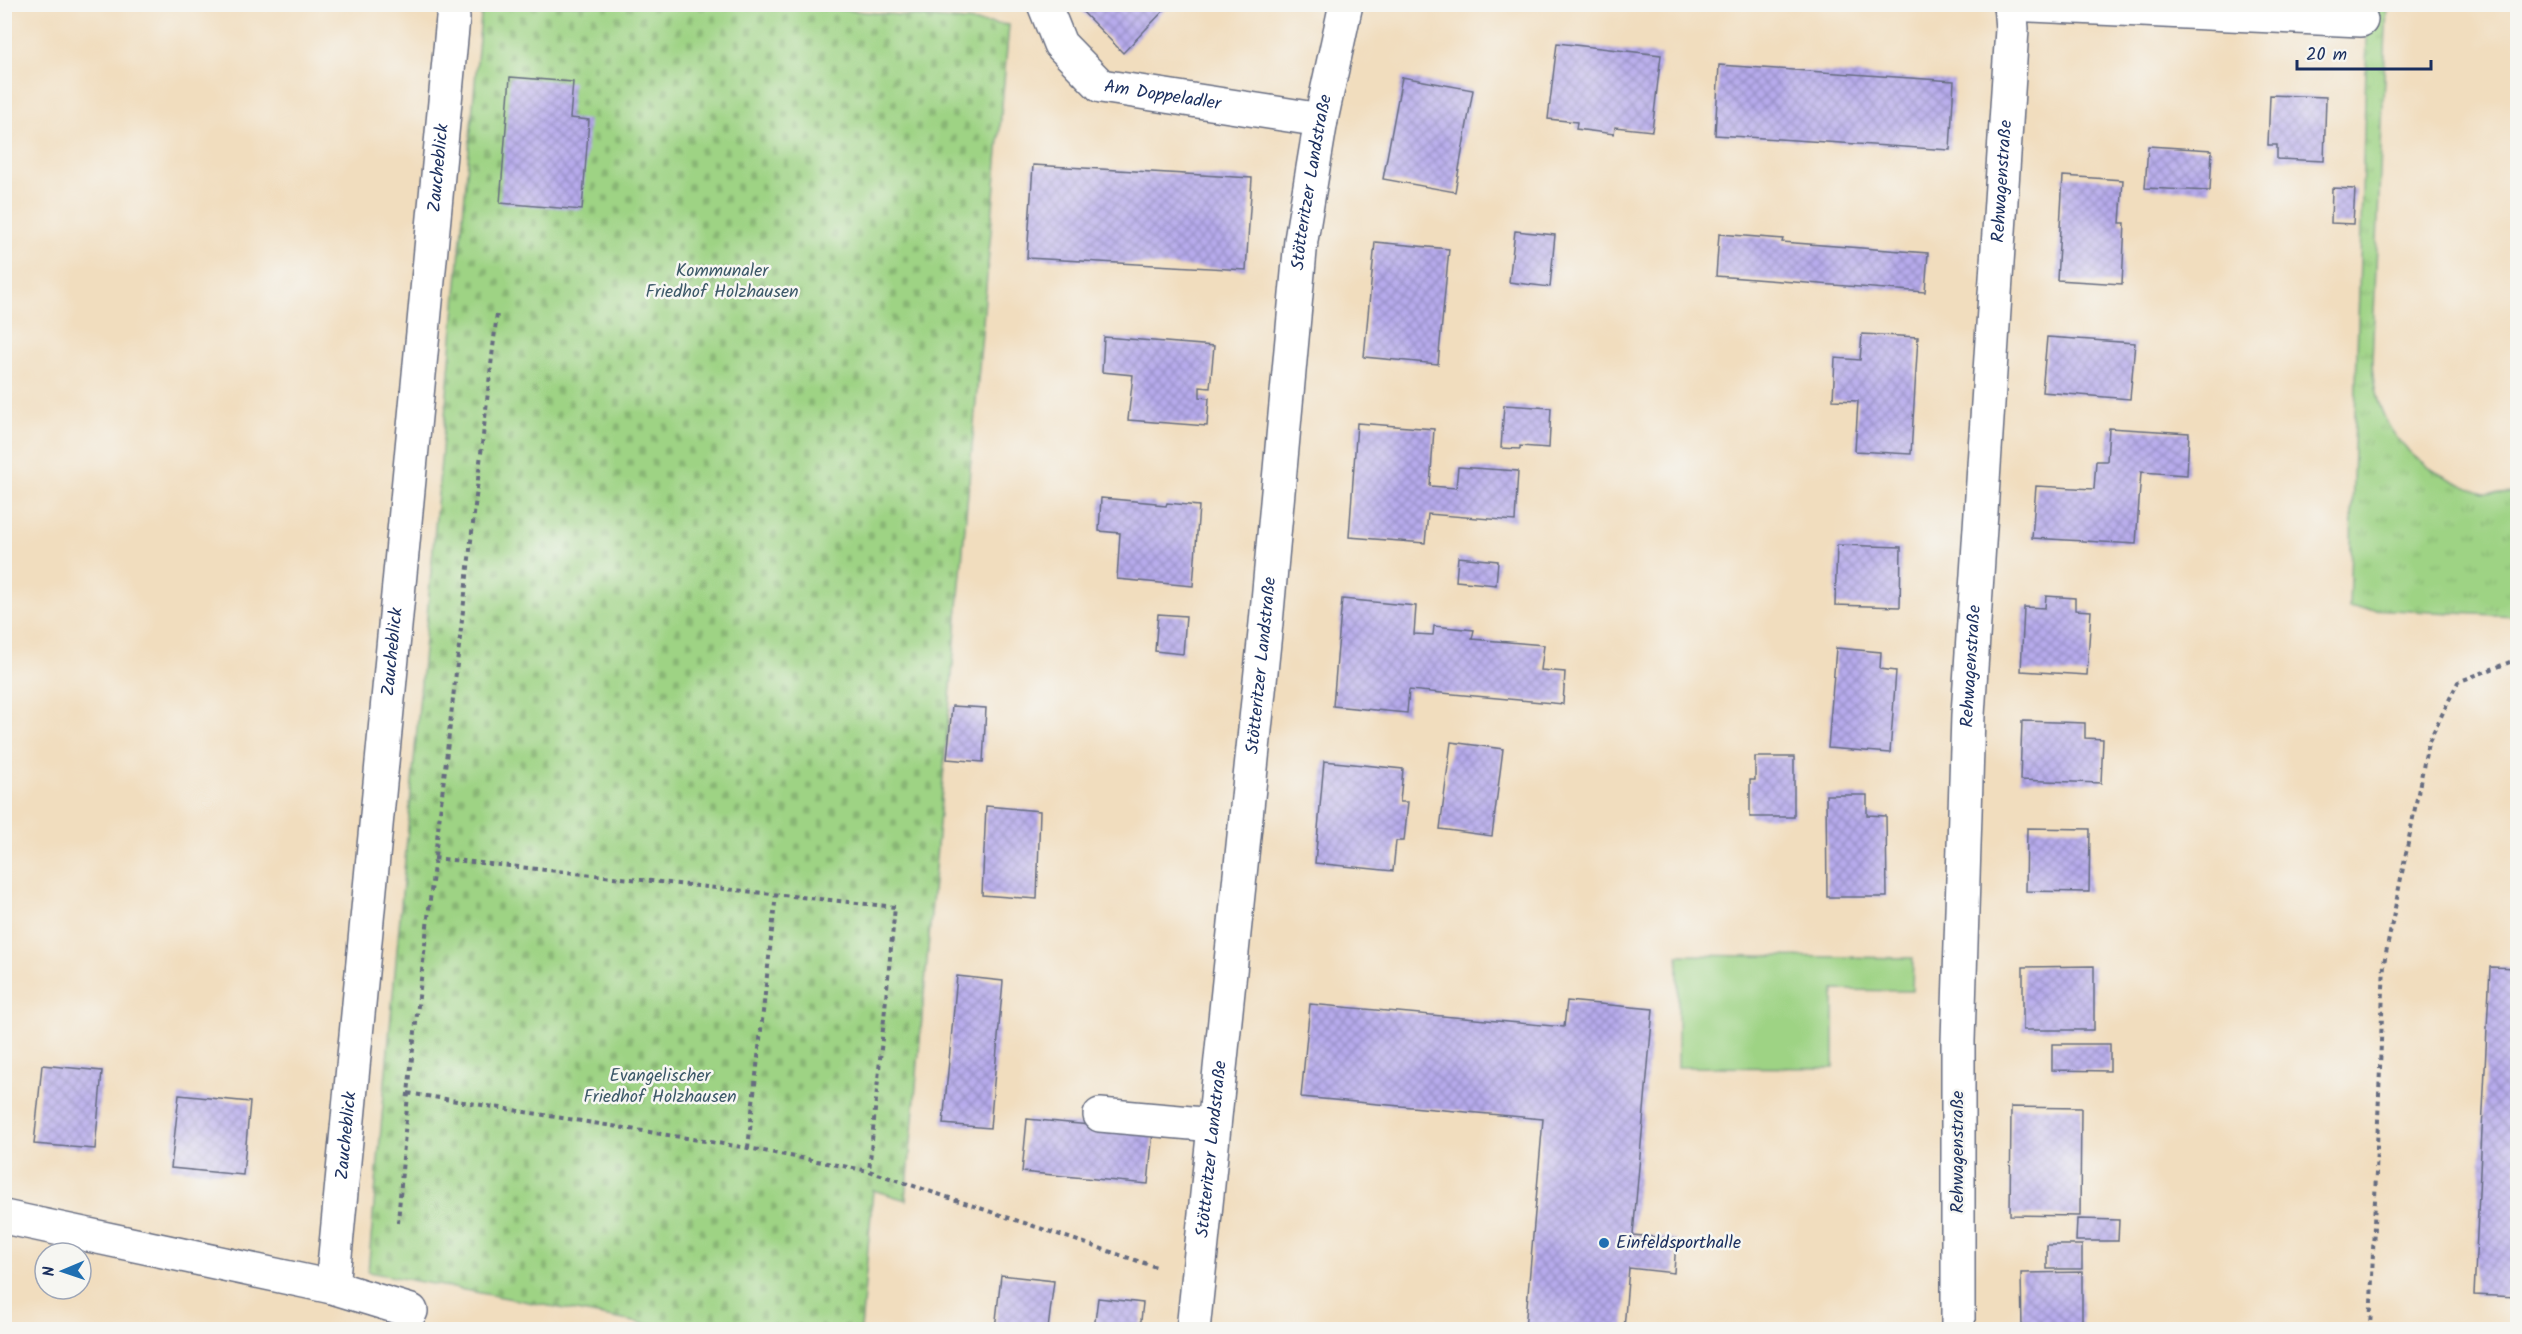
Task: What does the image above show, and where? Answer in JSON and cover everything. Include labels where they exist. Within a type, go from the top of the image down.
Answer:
[{"type":"street","name":"Am Doppeladler","points":[[1044,4],[1060,44],[1101,86],[1322,120]]},
{"type":"street","name":"Stötteritzer Landstraße","points":[[1193,1329],[1266,623],[1301,240],[1322,120],[1346,4]]},
{"type":"street","points":[[2010,5],[2361,20]]},
{"type":"street","name":"Rehwagenstraße","points":[[1958,1329],[1958,1041],[1968,715],[2012,29],[2010,5]]},
{"type":"street","name":"Zaucheblick","points":[[332,1287],[453,18]]},
{"type":"street","points":[[1100,1115],[1214,1125]]},
{"type":"street","points":[[4,1217],[332,1287],[411,1311]]},
{"type":"path","points":[[398,1223],[408,1093],[497,312]]},
{"type":"path","points":[[2370,1329],[2384,963],[2428,743],[2458,682],[2517,659]]},
{"type":"path","points":[[435,858],[895,907],[868,1171]]},
{"type":"path","points":[[748,1148],[776,894]]},
{"type":"path","points":[[408,1093],[748,1148],[868,1171],[1197,1281]]},
{"type":"green space","name":"Kommunaler Friedhof Holzhausen","points":[[779,4],[1009,25],[906,1200],[873,1190],[861,1329],[672,1329],[368,1272],[482,5]]},
{"type":"green space","points":[[2368,5],[2387,5],[2372,362],[2378,401],[2394,434],[2420,461],[2436,472],[2481,492],[2517,493],[2517,616],[2349,608]]},
{"type":"green space","points":[[1678,955],[1913,958],[1912,991],[1834,990],[1834,1068],[1678,1067]]},
{"type":"building","points":[[1075,4],[1170,4],[1123,53]]},
{"type":"building","points":[[1557,43],[1661,55],[1652,131],[1615,127],[1614,134],[1576,129],[1577,122],[1548,119]]},
{"type":"building","points":[[1719,65],[1954,81],[1950,150],[1715,135]]},
{"type":"building","points":[[510,77],[573,82],[570,118],[589,120],[582,210],[500,203]]},
{"type":"building","points":[[1402,77],[1473,90],[1455,192],[1383,179]]},
{"type":"building","points":[[2270,95],[2326,97],[2324,161],[2277,159],[2277,145],[2268,145]]},
{"type":"building","points":[[2148,146],[2212,150],[2210,191],[2145,188]]},
{"type":"building","points":[[1033,165],[1252,178],[1246,270],[1027,258]]},
{"type":"building","points":[[2063,176],[2123,180],[2120,223],[2125,223],[2122,284],[2057,280]]},
{"type":"building","points":[[2332,188],[2355,189],[2353,224],[2331,223]]},
{"type":"building","points":[[1515,231],[1555,235],[1550,287],[1509,282]]},
{"type":"building","points":[[1719,234],[1783,239],[1782,242],[1928,253],[1925,292],[1716,276]]},
{"type":"building","points":[[1375,242],[1449,249],[1438,364],[1364,357]]},
{"type":"building","points":[[1862,334],[1918,337],[1911,454],[1855,451],[1858,401],[1833,400],[1835,358],[1860,360]]},
{"type":"building","points":[[1104,337],[1214,346],[1210,388],[1200,387],[1200,397],[1209,398],[1207,426],[1128,420],[1133,375],[1102,372]]},
{"type":"building","points":[[2047,337],[2135,343],[2130,399],[2042,392]]},
{"type":"building","points":[[1504,405],[1551,408],[1549,448],[1520,446],[1520,449],[1501,448]]},
{"type":"building","points":[[1357,423],[1434,429],[1430,486],[1456,488],[1458,467],[1518,471],[1515,521],[1428,514],[1425,543],[1349,537]]},
{"type":"building","points":[[2109,428],[2189,433],[2187,475],[2141,472],[2136,544],[2032,538],[2036,486],[2094,489],[2096,461],[2107,461]]},
{"type":"building","points":[[1101,498],[1166,506],[1167,503],[1199,506],[1193,586],[1117,579],[1120,533],[1099,531]]},
{"type":"building","points":[[1837,545],[1901,547],[1900,607],[1835,605]]},
{"type":"building","points":[[1458,557],[1498,561],[1496,585],[1456,581]]},
{"type":"building","points":[[2046,596],[2075,598],[2075,610],[2091,611],[2087,675],[2021,671],[2024,607],[2045,608]]},
{"type":"building","points":[[1342,599],[1416,606],[1414,634],[1433,635],[1434,626],[1474,630],[1472,639],[1544,645],[1541,670],[1565,672],[1563,704],[1409,690],[1407,713],[1333,706]]},
{"type":"building","points":[[1158,614],[1186,616],[1183,654],[1155,651]]},
{"type":"building","points":[[1836,648],[1881,652],[1880,669],[1896,671],[1890,753],[1828,748]]},
{"type":"building","points":[[952,706],[986,708],[983,762],[947,759]]},
{"type":"building","points":[[2022,721],[2085,723],[2085,738],[2103,739],[2101,783],[2020,780]]},
{"type":"building","points":[[1451,742],[1503,749],[1492,836],[1440,829]]},
{"type":"building","points":[[1755,757],[1794,757],[1794,817],[1750,817],[1750,780],[1755,780]]},
{"type":"building","points":[[1324,761],[1403,769],[1400,802],[1408,802],[1404,841],[1396,841],[1393,871],[1315,863]]},
{"type":"building","points":[[1826,795],[1867,795],[1867,815],[1886,816],[1887,897],[1827,897]]},
{"type":"building","points":[[986,806],[1040,811],[1037,899],[982,895]]},
{"type":"building","points":[[2027,828],[2090,829],[2089,892],[2026,891]]},
{"type":"building","points":[[2094,966],[2094,1030],[2023,1030],[2023,967]]},
{"type":"building","points":[[2490,967],[2517,968],[2517,1297],[2474,1295]]},
{"type":"building","points":[[957,976],[1003,981],[990,1128],[943,1124]]},
{"type":"building","points":[[1567,1001],[1653,1009],[1633,1235],[1676,1239],[1674,1273],[1629,1268],[1624,1329],[1525,1329],[1543,1119],[1301,1097],[1310,1004],[1564,1027]]},
{"type":"building","points":[[2052,1044],[2110,1044],[2110,1071],[2052,1070]]},
{"type":"building","points":[[42,1065],[102,1071],[95,1149],[34,1144]]},
{"type":"building","points":[[179,1095],[250,1102],[243,1175],[171,1168]]},
{"type":"building","points":[[2011,1107],[2081,1108],[2080,1216],[2010,1215]]},
{"type":"building","points":[[1027,1119],[1153,1131],[1148,1184],[1022,1172]]},
{"type":"building","points":[[2077,1219],[2119,1220],[2118,1241],[2076,1241]]},
{"type":"building","points":[[2047,1245],[2082,1245],[2082,1269],[2047,1269]]},
{"type":"building","points":[[2082,1272],[2082,1329],[2022,1329],[2021,1273]]},
{"type":"building","points":[[1001,1275],[1054,1281],[1048,1329],[995,1329]]},
{"type":"building","points":[[1098,1298],[1143,1303],[1140,1329],[1094,1329]]},
{"type":"place","name":"Einfeldsporthalle","points":[[1604,1243]]},
{"type":"park label","name":"Evangelischer Friedhof Holzhausen","points":[[660,1086]]}]
